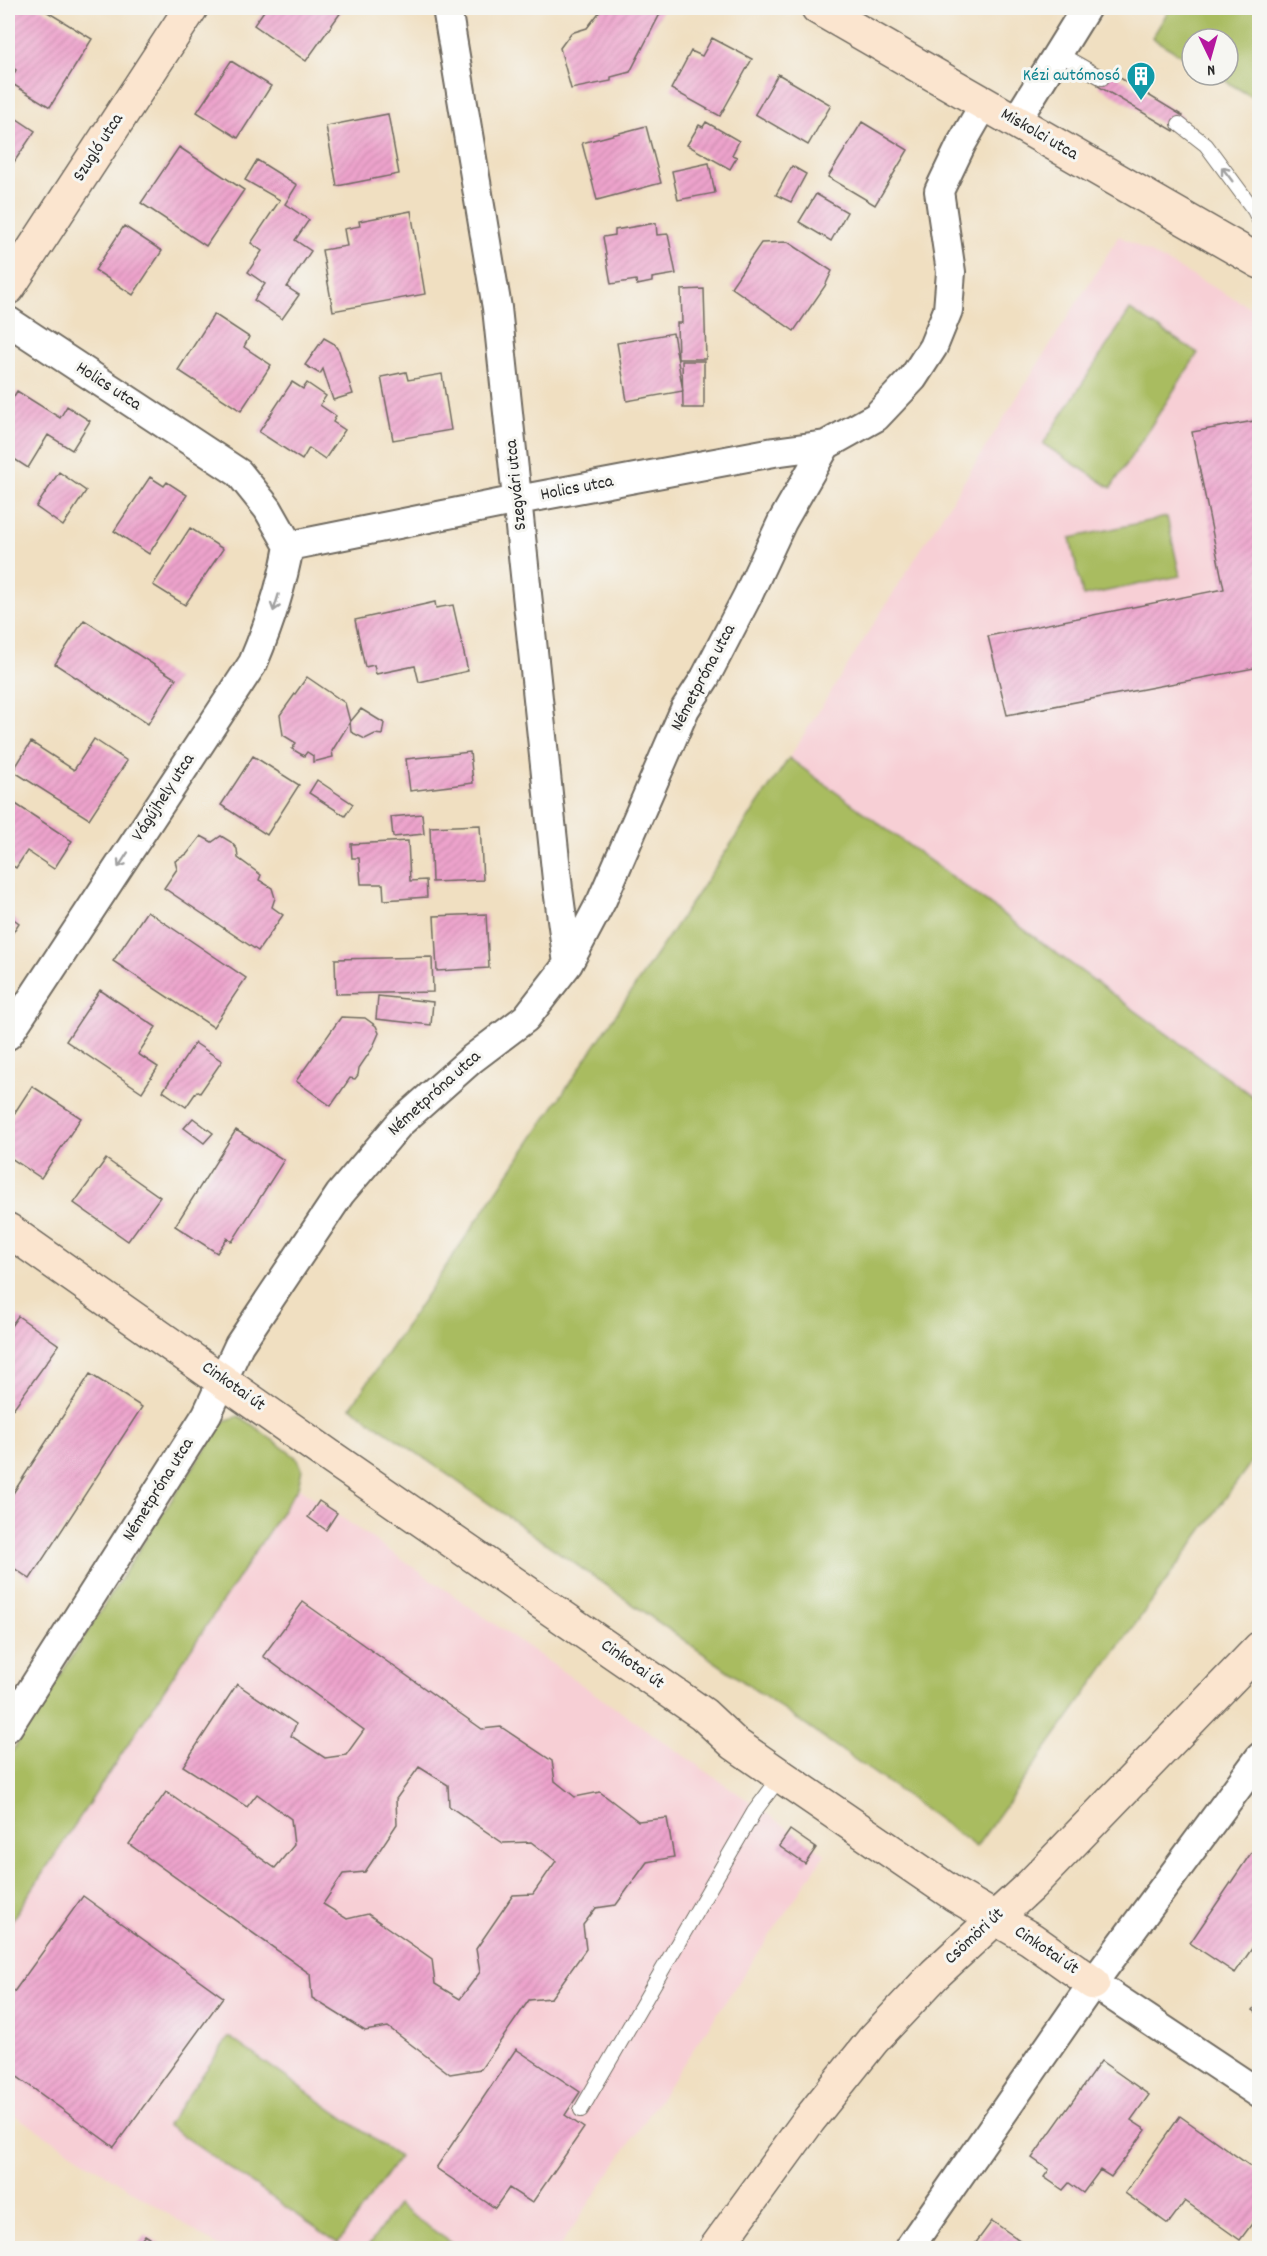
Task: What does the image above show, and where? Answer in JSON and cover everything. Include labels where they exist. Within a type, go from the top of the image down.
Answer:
[{"type":"street","name":"Szugló utca","points":[[8,288],[191,8]]},
{"type":"street","name":"Szegvári utca","points":[[447,8],[497,308],[558,889],[568,964]]},
{"type":"street","name":"Miskolci utca","points":[[818,8],[1260,262]]},
{"type":"street","points":[[1016,121],[1086,8]]},
{"type":"street","name":"Holics utca","points":[[8,321],[239,473],[268,509],[289,546],[518,500],[774,452],[826,445],[876,417],[913,378],[933,347],[948,310],[951,272],[939,191],[962,142],[985,104]]},
{"type":"street","name":"Németpróna utca","points":[[8,1727],[207,1414],[239,1345],[340,1194],[400,1123],[472,1059],[526,1018],[568,964],[602,900],[685,709],[705,678],[748,595],[782,522],[826,445]]},
{"type":"street","name":"Vágújhely utca","points":[[8,1035],[253,663],[269,624],[283,579],[289,546]]},
{"type":"street","name":"Cinkotai út","points":[[8,1230],[332,1458],[703,1714],[735,1744],[781,1776],[955,1895],[1031,1939],[1260,2094]]},
{"type":"street","name":"Csömöri út","points":[[716,2248],[809,2120],[873,2040],[935,1974],[1031,1885],[1260,1648]]},
{"type":"street","points":[[909,2248],[1093,1983],[1260,1757]]},
{"type":"lane","points":[[1058,53],[1102,78]]},
{"type":"lane","points":[[1179,124],[1206,146],[1254,210],[1260,222]]},
{"type":"lane","points":[[581,2110],[754,1812],[781,1776]]},
{"type":"shaded area","points":[[1119,236],[1259,312],[1259,1103],[789,758]]},
{"type":"shaded area","points":[[298,1487],[825,1854],[559,2248],[221,2248],[8,2111],[8,1926]]},
{"type":"green space","points":[[1170,8],[1259,8],[1259,101],[1235,87],[1240,87],[1240,27],[1180,27],[1180,55],[1152,38]]},
{"type":"green space","points":[[1130,310],[1198,353],[1111,488],[1043,444]]},
{"type":"green space","points":[[1167,517],[1180,576],[1083,596],[1070,538]]},
{"type":"green space","points":[[789,758],[1259,1101],[1259,1451],[976,1847],[351,1407]]},
{"type":"green space","points":[[238,1416],[298,1459],[302,1469],[298,1487],[8,1926],[8,1758],[147,1537],[224,1421]]},
{"type":"green space","points":[[229,2037],[399,2157],[338,2243],[167,2125]]},
{"type":"green space","points":[[397,2205],[459,2248],[367,2248]]},
{"type":"building","points":[[8,8],[41,8],[92,39],[50,107],[9,82],[16,70],[8,64]]},
{"type":"building","points":[[266,8],[344,8],[306,61],[254,25]]},
{"type":"building","points":[[597,8],[658,8],[662,10],[630,72],[611,77],[611,81],[571,89],[560,48],[571,33],[587,28],[601,10]]},
{"type":"building","points":[[712,38],[752,59],[720,116],[671,89],[691,51],[702,56]]},
{"type":"building","points":[[231,61],[271,86],[238,138],[197,112]]},
{"type":"building","name":"Kézi autómosó","points":[[1107,70],[1183,116],[1174,131],[1098,86]]},
{"type":"building","points":[[778,74],[831,105],[808,145],[755,114]]},
{"type":"building","points":[[8,113],[35,131],[8,171]]},
{"type":"building","points":[[388,114],[399,174],[337,186],[326,126]]},
{"type":"building","points":[[706,122],[739,141],[732,155],[737,157],[730,169],[687,145],[699,125],[703,127]]},
{"type":"building","points":[[862,122],[908,150],[875,205],[828,177]]},
{"type":"building","points":[[646,126],[661,183],[597,200],[582,143]]},
{"type":"building","points":[[179,147],[244,190],[206,246],[141,203]]},
{"type":"building","points":[[257,160],[297,185],[285,204],[309,220],[295,240],[311,251],[287,287],[299,295],[282,319],[254,300],[265,284],[248,272],[262,251],[251,243],[280,200],[245,180]]},
{"type":"building","points":[[709,163],[715,193],[678,200],[672,171]]},
{"type":"building","points":[[792,166],[806,174],[791,202],[776,195]]},
{"type":"building","points":[[816,194],[847,212],[831,241],[799,222]]},
{"type":"building","points":[[411,211],[425,294],[333,311],[322,250],[347,246],[344,229],[360,226],[359,221]]},
{"type":"building","points":[[656,223],[657,235],[668,234],[676,274],[652,278],[652,282],[637,285],[636,280],[611,284],[603,237],[615,235],[615,230]]},
{"type":"building","points":[[124,226],[162,251],[133,295],[95,270]]},
{"type":"building","points":[[788,242],[832,271],[825,286],[794,331],[731,287],[761,243]]},
{"type":"building","points":[[704,289],[706,359],[678,359],[677,323],[682,323],[681,290]]},
{"type":"building","points":[[214,314],[249,337],[244,347],[271,365],[241,411],[178,370]]},
{"type":"building","points":[[673,333],[683,391],[627,401],[617,343]]},
{"type":"building","points":[[324,338],[333,343],[339,351],[353,394],[333,400],[323,369],[320,374],[305,365]]},
{"type":"building","points":[[682,361],[704,361],[704,408],[683,408]]},
{"type":"building","points":[[406,372],[408,380],[442,374],[451,430],[393,440],[381,377]]},
{"type":"building","points":[[292,382],[303,389],[307,383],[326,396],[320,405],[336,416],[333,422],[345,430],[325,459],[309,448],[302,460],[259,432]]},
{"type":"building","points":[[17,391],[60,418],[67,406],[90,421],[72,450],[48,435],[28,468],[8,455],[8,406]]},
{"type":"building","points":[[1260,420],[1260,667],[1007,715],[988,636],[1224,589],[1192,432]]},
{"type":"building","points":[[59,472],[86,491],[63,526],[36,507]]},
{"type":"building","points":[[150,477],[164,486],[167,482],[187,495],[149,554],[114,531]]},
{"type":"building","points":[[190,528],[223,549],[185,605],[153,585]]},
{"type":"building","points":[[435,602],[436,608],[453,605],[468,671],[419,682],[415,666],[376,674],[374,665],[365,667],[355,620]]},
{"type":"building","points":[[84,620],[176,679],[148,724],[55,664]]},
{"type":"building","points":[[307,677],[345,703],[350,722],[332,751],[333,757],[313,762],[313,756],[307,752],[304,756],[292,749],[296,743],[283,735],[280,715]]},
{"type":"building","points":[[361,709],[384,723],[382,735],[375,734],[365,739],[351,732],[350,722]]},
{"type":"building","points":[[94,739],[127,761],[89,819],[13,771],[31,742],[74,770]]},
{"type":"building","points":[[470,752],[473,783],[410,791],[406,759]]},
{"type":"building","points":[[253,756],[299,785],[267,835],[221,805]]},
{"type":"building","points":[[317,780],[353,804],[345,816],[309,793]]},
{"type":"building","points":[[8,799],[72,841],[54,869],[27,851],[16,868],[8,863]]},
{"type":"building","points":[[422,814],[424,834],[393,837],[391,817]]},
{"type":"building","points":[[480,825],[483,880],[432,882],[430,827]]},
{"type":"building","points":[[201,836],[212,842],[221,836],[231,842],[237,849],[238,858],[261,875],[259,880],[272,888],[275,898],[272,907],[283,915],[258,951],[164,888],[177,869],[175,861],[187,854]]},
{"type":"building","points":[[408,841],[410,881],[426,880],[427,897],[384,900],[383,884],[361,884],[359,858],[352,858],[351,844]]},
{"type":"building","points":[[147,911],[246,978],[213,1027],[113,961]]},
{"type":"building","points":[[486,914],[489,968],[437,971],[434,916]]},
{"type":"building","points":[[8,915],[19,923],[8,940]]},
{"type":"building","points":[[432,957],[433,992],[336,994],[335,959]]},
{"type":"building","points":[[100,990],[156,1027],[138,1054],[158,1067],[142,1092],[66,1041]]},
{"type":"building","points":[[378,996],[433,1002],[431,1025],[376,1019]]},
{"type":"building","points":[[341,1017],[365,1018],[376,1026],[379,1033],[372,1049],[359,1068],[358,1075],[355,1079],[350,1078],[331,1106],[296,1081]]},
{"type":"building","points":[[195,1043],[222,1061],[200,1093],[197,1091],[186,1107],[163,1091]]},
{"type":"building","points":[[32,1086],[81,1118],[41,1178],[8,1156],[8,1123]]},
{"type":"building","points":[[193,1118],[213,1133],[204,1143],[184,1128]]},
{"type":"building","points":[[236,1130],[284,1160],[232,1242],[227,1238],[217,1253],[175,1226]]},
{"type":"building","points":[[106,1159],[160,1197],[128,1241],[74,1203]]},
{"type":"building","points":[[18,1316],[59,1345],[13,1409],[8,1405],[8,1330]]},
{"type":"building","points":[[90,1374],[142,1407],[30,1579],[8,1564],[8,1501]]},
{"type":"building","points":[[319,1501],[337,1513],[326,1530],[308,1517]]},
{"type":"building","points":[[303,1602],[482,1729],[501,1727],[552,1761],[555,1781],[575,1797],[600,1792],[638,1821],[667,1818],[674,1857],[647,1862],[616,1905],[596,1908],[583,1925],[586,1949],[551,1998],[529,2000],[481,2069],[450,2074],[388,2027],[365,2031],[312,1998],[310,1974],[129,1844],[166,1792],[275,1868],[294,1845],[291,1819],[257,1794],[247,1807],[183,1766],[237,1684],[296,1724],[291,1736],[325,1758],[346,1755],[364,1730],[263,1656]],"holes":[[[419,1767],[448,1785],[449,1806],[503,1843],[531,1842],[556,1861],[533,1894],[513,1895],[476,1949],[480,1972],[460,1999],[435,1984],[432,1959],[368,1914],[347,1919],[323,1904],[343,1874],[365,1872],[397,1824],[396,1799]]]},
{"type":"building","points":[[790,1830],[816,1848],[805,1864],[779,1846]]},
{"type":"building","points":[[1253,1850],[1260,1854],[1260,1937],[1235,1973],[1190,1943]]},
{"type":"building","points":[[83,1896],[223,1997],[114,2147],[8,2070],[8,2000]]},
{"type":"building","points":[[1260,2001],[1260,2015],[1253,2010]]},
{"type":"building","points":[[516,2049],[580,2092],[565,2115],[584,2128],[532,2203],[509,2188],[495,2208],[436,2168]]},
{"type":"building","points":[[1101,2061],[1149,2095],[1131,2120],[1146,2130],[1111,2177],[1100,2170],[1083,2193],[1069,2183],[1063,2190],[1044,2177],[1049,2170],[1032,2158]]},
{"type":"building","points":[[1180,2116],[1260,2173],[1260,2213],[1240,2240],[1185,2201],[1168,2224],[1125,2193]]},
{"type":"building","points":[[992,2221],[1031,2248],[972,2248]]},
{"type":"building","points":[[145,2235],[165,2248],[135,2248]]},
{"type":"place","name":"Kézi autómosó","points":[[1141,102]]}]
